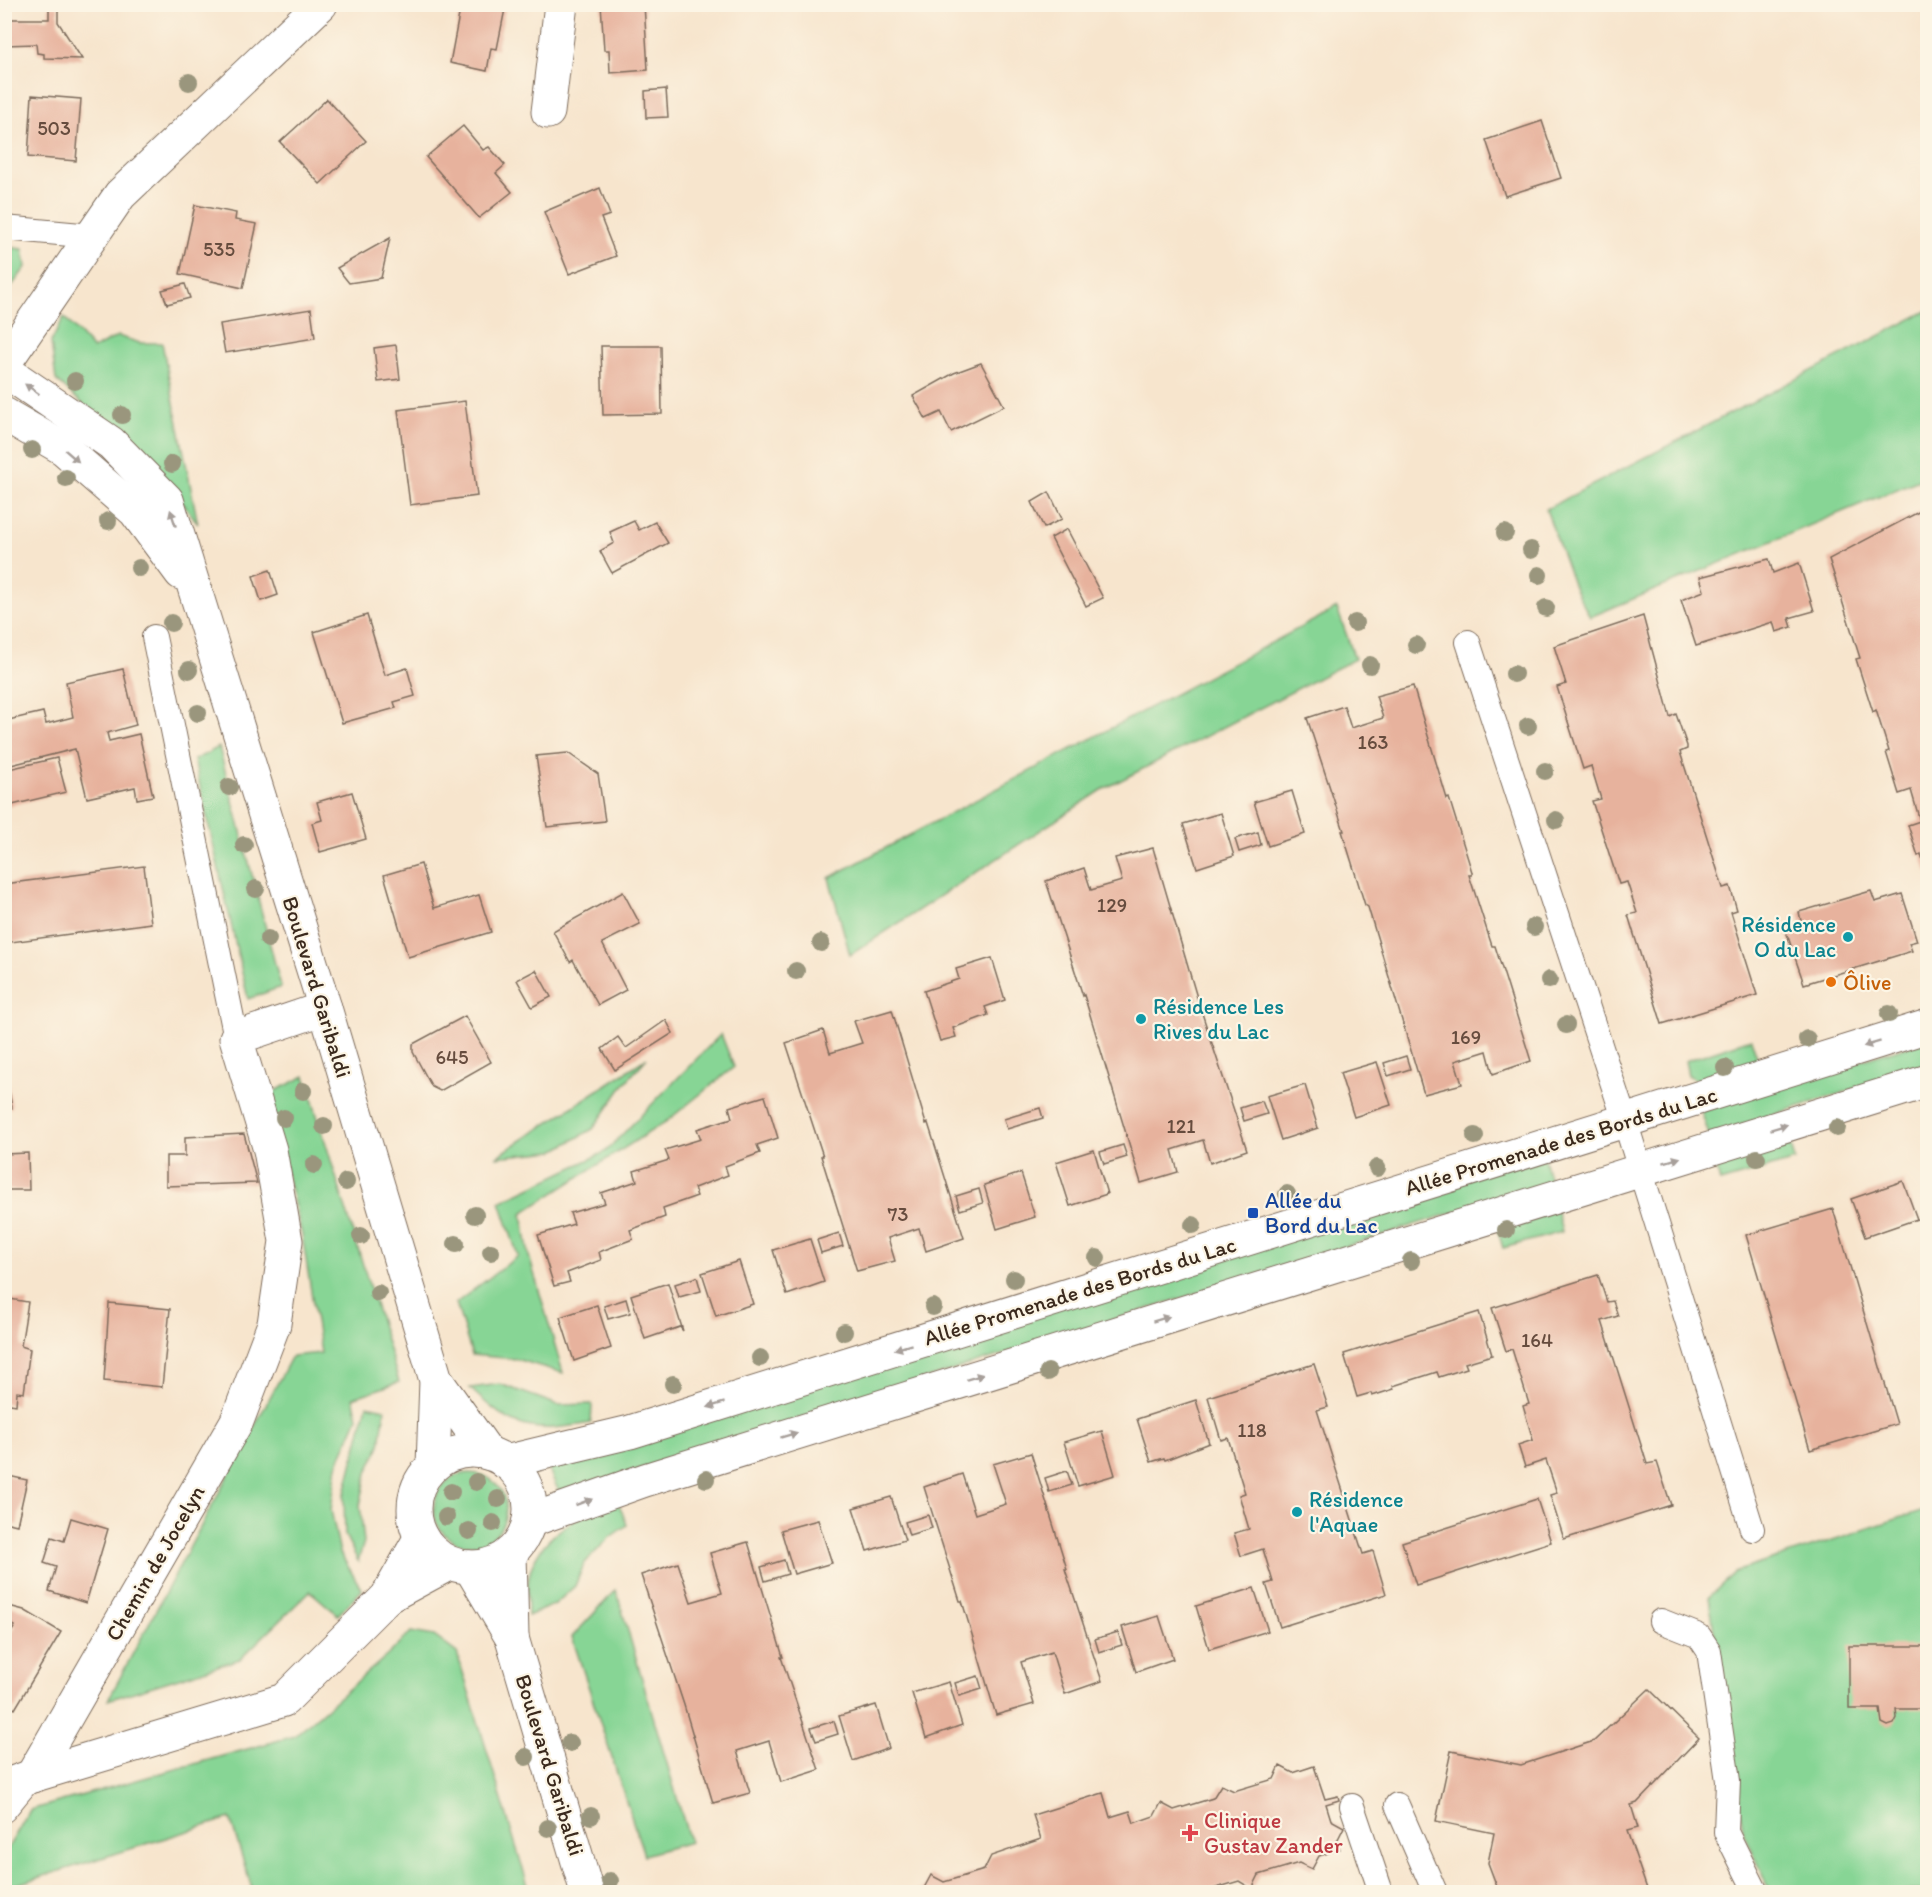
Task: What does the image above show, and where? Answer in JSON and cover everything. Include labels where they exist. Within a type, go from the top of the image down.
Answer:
[{"type":"street","points":[[4,364],[120,195],[321,4]]},
{"type":"street","points":[[548,112],[561,4]]},
{"type":"street","name":"Boulevard Garibaldi","points":[[4,370],[111,443],[167,500],[325,1008],[436,1380],[433,1466]]},
{"type":"street","name":"Boulevard Garibaldi","points":[[4,414],[64,449],[135,511],[197,594]]},
{"type":"street","points":[[236,1038],[325,1008]]},
{"type":"street","name":"Allée Promenade des Bords du Lac","points":[[496,1457],[630,1432],[1928,1026]]},
{"type":"street","name":"Chemin de Jocelyn","points":[[18,1781],[237,1421],[274,1324],[286,1241],[270,1150],[236,1038]]},
{"type":"street","points":[[529,1521],[656,1476],[1928,1081]]},
{"type":"street","name":"Boulevard Garibaldi","points":[[436,1380],[496,1457]]},
{"type":"street","points":[[468,1451],[496,1457],[518,1473],[526,1488],[530,1504],[529,1521],[521,1539],[510,1553],[484,1566],[460,1565],[433,1553],[421,1537],[414,1519],[414,1500],[421,1481],[433,1466],[449,1456],[468,1451]]},
{"type":"street","points":[[18,1781],[284,1700],[387,1597],[421,1537]]},
{"type":"street","name":"Boulevard Garibaldi","points":[[510,1553],[512,1638],[587,1893]]},
{"type":"street","points":[[387,1597],[460,1565]]},
{"type":"street","name":"Boulevard Garibaldi","points":[[460,1565],[512,1638]]},
{"type":"lane","points":[[4,228],[92,236]]},
{"type":"lane","points":[[154,637],[236,1038]]},
{"type":"lane","points":[[1468,642],[1625,1121],[1752,1529]]},
{"type":"lane","points":[[1661,1622],[1699,1636],[1709,1651],[1728,1781],[1726,1832],[1756,1893]]},
{"type":"lane","points":[[4,1810],[18,1781]]},
{"type":"lane","points":[[1397,1805],[1435,1893]]},
{"type":"lane","points":[[1352,1806],[1381,1893]]},
{"type":"green space","points":[[5,247],[23,249],[26,267],[5,295]]},
{"type":"green space","points":[[1927,311],[1927,479],[1926,477],[1590,617],[1574,587],[1546,509]]},
{"type":"green space","points":[[64,317],[93,349],[118,336],[140,343],[162,343],[198,524],[163,475],[56,380],[51,342]]},
{"type":"green space","points":[[1337,608],[1355,659],[1102,790],[850,955],[829,878]]},
{"type":"green space","points":[[219,747],[281,987],[248,999],[194,760]]},
{"type":"green space","points":[[721,1034],[734,1067],[667,1121],[522,1213],[529,1256],[563,1373],[516,1359],[472,1355],[456,1303],[518,1256],[500,1202],[605,1152]]},
{"type":"green space","points":[[1751,1039],[1759,1063],[1699,1081],[1688,1075],[1685,1061]]},
{"type":"green space","points":[[1927,1040],[1927,1066],[1709,1135],[1701,1111]]},
{"type":"green space","points":[[647,1058],[625,1083],[593,1129],[554,1151],[496,1157]]},
{"type":"green space","points":[[305,1076],[399,1382],[353,1398],[358,1417],[337,1466],[331,1510],[340,1553],[362,1590],[338,1615],[310,1591],[240,1659],[108,1700],[292,1356],[321,1353],[302,1235],[267,1095]]},
{"type":"green space","points":[[1788,1134],[1795,1160],[1720,1182],[1716,1166],[1724,1155]]},
{"type":"green space","points":[[1543,1154],[1550,1182],[560,1494],[547,1466]]},
{"type":"green space","points":[[1556,1208],[1562,1232],[1503,1248],[1496,1225]]},
{"type":"green space","points":[[500,1384],[558,1405],[592,1404],[591,1423],[553,1428],[525,1426],[499,1413],[470,1388]]},
{"type":"green space","points":[[367,1405],[385,1409],[380,1445],[367,1473],[360,1505],[364,1542],[358,1561],[345,1535],[344,1497]]},
{"type":"green space","points":[[470,1473],[490,1479],[500,1489],[506,1509],[500,1529],[490,1539],[470,1545],[450,1539],[440,1529],[434,1509],[440,1489],[450,1479]]},
{"type":"green space","points":[[617,1499],[627,1525],[610,1537],[584,1564],[575,1586],[555,1604],[528,1616],[528,1583],[532,1566],[539,1552],[560,1530]]},
{"type":"green space","points":[[1927,1509],[1927,1892],[1771,1892],[1743,1830],[1709,1597],[1735,1572]]},
{"type":"green space","points":[[616,1590],[690,1842],[644,1855],[572,1637]]},
{"type":"green space","points":[[411,1632],[434,1636],[457,1653],[530,1892],[253,1892],[230,1818],[5,1888],[5,1853],[30,1810],[294,1736]]},
{"type":"building","points":[[461,4],[506,4],[497,49],[491,48],[487,71],[450,63]]},
{"type":"building","points":[[601,4],[644,4],[648,70],[610,73],[609,50],[604,50]]},
{"type":"building","points":[[49,6],[58,6],[58,22],[82,59],[44,58],[44,54],[37,53],[36,44],[4,45],[4,19],[49,19]]},
{"type":"building","points":[[666,89],[668,117],[646,118],[645,91]]},
{"type":"building","points":[[32,95],[81,99],[76,161],[28,157]]},
{"type":"building","points":[[327,99],[366,141],[320,184],[280,142]]},
{"type":"building","points":[[1542,121],[1561,178],[1505,196],[1486,140]]},
{"type":"building","points":[[463,126],[483,150],[489,147],[505,165],[496,173],[512,192],[479,218],[426,157]]},
{"type":"building","points":[[600,188],[610,215],[601,218],[616,256],[569,274],[544,212]]},
{"type":"building","points":[[195,205],[236,213],[235,220],[257,224],[243,288],[180,274]]},
{"type":"building","points":[[390,238],[381,278],[349,283],[337,268]]},
{"type":"building","points":[[185,284],[190,298],[167,304],[162,290]]},
{"type":"building","points":[[311,309],[315,338],[225,353],[220,324]]},
{"type":"building","points":[[396,345],[400,379],[378,382],[374,348]]},
{"type":"building","points":[[601,346],[661,346],[662,414],[603,415]]},
{"type":"building","points":[[981,363],[1004,406],[951,432],[941,412],[926,419],[913,396],[954,373]]},
{"type":"building","points":[[465,401],[477,496],[410,505],[398,410]]},
{"type":"building","points":[[1049,492],[1062,519],[1044,528],[1032,502]]},
{"type":"building","points":[[1928,507],[1927,872],[1921,854],[1918,856],[1908,825],[1920,821],[1911,790],[1899,794],[1886,752],[1889,751],[1876,710],[1873,712],[1856,659],[1860,658],[1829,559]]},
{"type":"building","points":[[634,521],[639,530],[655,522],[668,543],[612,573],[600,551],[614,543],[610,532]]},
{"type":"building","points":[[1067,529],[1103,598],[1086,606],[1051,538]]},
{"type":"building","points":[[1769,559],[1773,573],[1799,563],[1814,611],[1789,618],[1792,627],[1776,632],[1773,622],[1696,646],[1681,600],[1704,591],[1700,577]]},
{"type":"building","points":[[270,570],[278,595],[261,601],[253,576]]},
{"type":"building","points":[[367,615],[385,675],[407,668],[415,696],[394,702],[396,708],[342,723],[314,632]]},
{"type":"building","points":[[1643,616],[1670,717],[1676,714],[1687,746],[1687,749],[1680,752],[1723,888],[1730,886],[1737,910],[1731,912],[1757,995],[1662,1024],[1628,915],[1637,913],[1627,882],[1619,884],[1592,801],[1601,799],[1591,766],[1583,769],[1557,687],[1566,684],[1554,646]]},
{"type":"building","points":[[123,669],[136,725],[107,733],[109,741],[139,734],[153,796],[137,799],[135,787],[87,798],[75,749],[7,766],[4,756],[4,721],[43,712],[46,724],[73,717],[66,682]]},
{"type":"building","points":[[1413,686],[1472,872],[1472,875],[1469,875],[1492,946],[1495,946],[1531,1061],[1493,1074],[1487,1051],[1455,1061],[1462,1084],[1424,1094],[1368,907],[1365,905],[1342,831],[1344,831],[1307,718],[1344,706],[1351,728],[1383,718],[1376,696]]},
{"type":"building","points":[[568,753],[598,774],[605,821],[547,827],[536,756]]},
{"type":"building","points":[[57,758],[66,792],[4,807],[4,770]]},
{"type":"building","points":[[1292,791],[1305,834],[1268,846],[1254,802]]},
{"type":"building","points":[[352,792],[366,839],[320,852],[312,823],[322,820],[317,802]]},
{"type":"building","points":[[1221,813],[1234,856],[1197,868],[1183,824]]},
{"type":"building","points":[[1258,832],[1261,845],[1239,852],[1235,839]]},
{"type":"building","name":"Résidence Les Rives du Lac","points":[[1153,848],[1198,1001],[1247,1150],[1210,1163],[1203,1140],[1172,1150],[1178,1172],[1141,1183],[1084,995],[1046,881],[1084,868],[1091,890],[1122,881],[1115,858]]},
{"type":"building","points":[[421,864],[434,908],[479,895],[491,932],[408,957],[384,875]]},
{"type":"building","points":[[144,866],[151,923],[4,943],[4,884]]},
{"type":"building","name":"Résidence O du Lac","points":[[1871,891],[1875,902],[1902,894],[1917,941],[1909,943],[1912,951],[1804,984],[1786,931],[1802,925],[1799,912]]},
{"type":"building","points":[[623,892],[640,924],[602,943],[626,990],[598,1005],[573,960],[570,962],[553,931]]},
{"type":"building","points":[[992,958],[1005,1000],[985,1007],[988,1015],[953,1028],[956,1037],[940,1041],[924,991],[959,979],[956,969]]},
{"type":"building","points":[[536,970],[551,997],[532,1007],[517,980]]},
{"type":"building","points":[[892,1010],[926,1124],[928,1123],[964,1238],[926,1251],[919,1228],[888,1238],[895,1261],[857,1271],[786,1043],[823,1030],[830,1053],[862,1043],[854,1021]]},
{"type":"building","points":[[465,1016],[491,1062],[440,1091],[432,1087],[413,1052],[413,1044]]},
{"type":"building","points":[[666,1020],[673,1033],[615,1070],[602,1049],[618,1037],[626,1048]]},
{"type":"building","points":[[1406,1056],[1410,1069],[1388,1076],[1384,1063]]},
{"type":"building","points":[[4,1061],[12,1108],[4,1109]]},
{"type":"building","points":[[1377,1062],[1391,1105],[1354,1117],[1340,1073]]},
{"type":"building","points":[[1305,1085],[1318,1128],[1281,1140],[1267,1096]]},
{"type":"building","points":[[765,1096],[778,1138],[757,1145],[760,1153],[725,1166],[728,1175],[694,1188],[697,1196],[663,1208],[665,1217],[630,1230],[633,1239],[599,1252],[601,1260],[567,1273],[570,1282],[554,1286],[538,1235],[574,1224],[570,1213],[605,1203],[601,1193],[637,1181],[634,1171],[669,1160],[665,1150],[701,1139],[697,1129],[732,1118],[729,1107]]},
{"type":"building","points":[[1262,1101],[1267,1114],[1244,1121],[1240,1108]]},
{"type":"building","points":[[1040,1108],[1043,1118],[1007,1129],[1004,1119]]},
{"type":"building","points":[[244,1134],[257,1183],[166,1186],[166,1156],[185,1156],[185,1137]]},
{"type":"building","points":[[1123,1145],[1127,1157],[1104,1164],[1100,1152]]},
{"type":"building","points":[[1094,1150],[1107,1194],[1070,1206],[1056,1162]]},
{"type":"building","points":[[28,1153],[29,1190],[4,1190],[4,1154]]},
{"type":"building","points":[[1021,1173],[1035,1217],[997,1229],[984,1185]]},
{"type":"building","points":[[1903,1181],[1917,1219],[1865,1237],[1851,1199]]},
{"type":"building","points":[[979,1189],[983,1203],[960,1210],[956,1196]]},
{"type":"building","points":[[1833,1209],[1897,1424],[1810,1450],[1746,1235]]},
{"type":"building","points":[[839,1233],[843,1246],[821,1253],[817,1240]]},
{"type":"building","points":[[810,1239],[824,1282],[787,1295],[773,1250]]},
{"type":"building","points":[[739,1261],[753,1304],[716,1316],[702,1273]]},
{"type":"building","points":[[1598,1275],[1607,1302],[1613,1301],[1618,1316],[1602,1321],[1647,1464],[1657,1462],[1671,1505],[1564,1539],[1550,1495],[1557,1493],[1546,1460],[1525,1467],[1518,1445],[1533,1440],[1523,1406],[1529,1404],[1512,1349],[1506,1351],[1492,1308]]},
{"type":"building","points":[[697,1277],[701,1291],[679,1297],[675,1284]]},
{"type":"building","points":[[668,1283],[683,1331],[680,1327],[645,1339],[631,1295]]},
{"type":"building","points":[[4,1298],[28,1302],[21,1346],[30,1349],[24,1393],[17,1392],[16,1405],[4,1403]]},
{"type":"building","points":[[626,1299],[630,1313],[608,1319],[604,1306]]},
{"type":"building","points":[[109,1303],[170,1309],[162,1387],[104,1381]]},
{"type":"building","points":[[597,1305],[611,1348],[574,1361],[560,1317]]},
{"type":"building","points":[[1479,1312],[1492,1355],[1465,1363],[1467,1368],[1439,1377],[1437,1372],[1393,1386],[1394,1389],[1372,1396],[1371,1393],[1357,1397],[1344,1354]]},
{"type":"building","name":"Résidence l'Aquae","points":[[1314,1364],[1328,1407],[1317,1410],[1363,1554],[1373,1551],[1386,1594],[1280,1627],[1266,1584],[1273,1582],[1263,1549],[1241,1556],[1234,1533],[1249,1529],[1239,1495],[1245,1493],[1228,1438],[1221,1440],[1208,1397]]},
{"type":"building","points":[[1196,1400],[1209,1443],[1165,1460],[1164,1458],[1151,1462],[1137,1419]]},
{"type":"building","points":[[1102,1431],[1115,1475],[1078,1486],[1064,1442]]},
{"type":"building","points":[[1031,1453],[1067,1569],[1065,1569],[1102,1681],[1065,1694],[1052,1652],[1021,1662],[1034,1704],[996,1715],[962,1601],[960,1601],[924,1487],[962,1474],[975,1514],[1006,1504],[993,1464]]},
{"type":"building","points":[[1067,1471],[1072,1485],[1049,1492],[1045,1478]]},
{"type":"building","points":[[4,1475],[27,1480],[17,1525],[4,1522]]},
{"type":"building","points":[[891,1497],[905,1540],[867,1551],[853,1508]]},
{"type":"building","points":[[1537,1499],[1551,1542],[1416,1585],[1402,1542]]},
{"type":"building","points":[[928,1515],[932,1528],[909,1535],[905,1522]]},
{"type":"building","points":[[71,1518],[108,1529],[86,1603],[49,1591],[56,1567],[44,1563],[52,1537],[64,1541]]},
{"type":"building","points":[[818,1520],[832,1563],[794,1574],[781,1530]]},
{"type":"building","points":[[748,1542],[783,1657],[781,1657],[819,1770],[781,1782],[769,1741],[737,1751],[750,1793],[713,1803],[684,1705],[641,1575],[678,1563],[691,1602],[722,1593],[710,1553]]},
{"type":"building","points":[[784,1560],[788,1574],[765,1581],[761,1567]]},
{"type":"building","points":[[1254,1588],[1268,1631],[1209,1649],[1196,1606]]},
{"type":"building","points":[[9,1606],[24,1610],[61,1632],[15,1709],[4,1703],[4,1644],[15,1626],[4,1620],[4,1613]]},
{"type":"building","points":[[1159,1616],[1173,1659],[1136,1672],[1122,1627]]},
{"type":"building","points":[[1118,1632],[1122,1645],[1099,1652],[1095,1639]]},
{"type":"building","points":[[1849,1646],[1927,1646],[1927,1709],[1896,1709],[1897,1718],[1894,1724],[1888,1726],[1882,1723],[1880,1709],[1849,1709]]},
{"type":"building","points":[[978,1676],[982,1689],[959,1696],[955,1683]]},
{"type":"building","points":[[949,1682],[962,1725],[926,1738],[912,1693]]},
{"type":"building","points":[[1649,1689],[1699,1738],[1637,1803],[1631,1805],[1638,1828],[1627,1831],[1648,1892],[1499,1892],[1488,1863],[1494,1833],[1436,1821],[1451,1751],[1521,1765],[1594,1741]]},
{"type":"building","points":[[876,1705],[889,1748],[853,1761],[839,1716]]},
{"type":"building","points":[[834,1721],[838,1734],[816,1741],[811,1728]]},
{"type":"building","name":"Clinique Gustav Zander","points":[[1280,1766],[1293,1773],[1314,1766],[1325,1799],[1338,1796],[1339,1800],[1326,1804],[1331,1820],[1344,1827],[1337,1841],[1340,1849],[1319,1856],[1312,1869],[1299,1863],[1259,1875],[1252,1889],[1239,1881],[1203,1892],[912,1892],[924,1888],[931,1875],[944,1882],[984,1870],[991,1856],[1041,1839],[1033,1815],[1103,1793],[1110,1817],[1130,1811],[1134,1823],[1154,1816],[1161,1803],[1174,1810],[1213,1798],[1221,1785],[1234,1791],[1274,1779]]},
{"type":"place","name":"Résidence O du Lac","points":[[1848,937]]},
{"type":"place","name":"Ôlive","points":[[1831,982]]},
{"type":"place","name":"Résidence Les Rives du Lac","points":[[1141,1019]]},
{"type":"place","name":"Allée du Bord du Lac","points":[[1253,1213]]},
{"type":"place","name":"Résidence l'Aquae","points":[[1297,1512]]},
{"type":"place","name":"Clinique Gustav Zander","points":[[1190,1833]]}]
